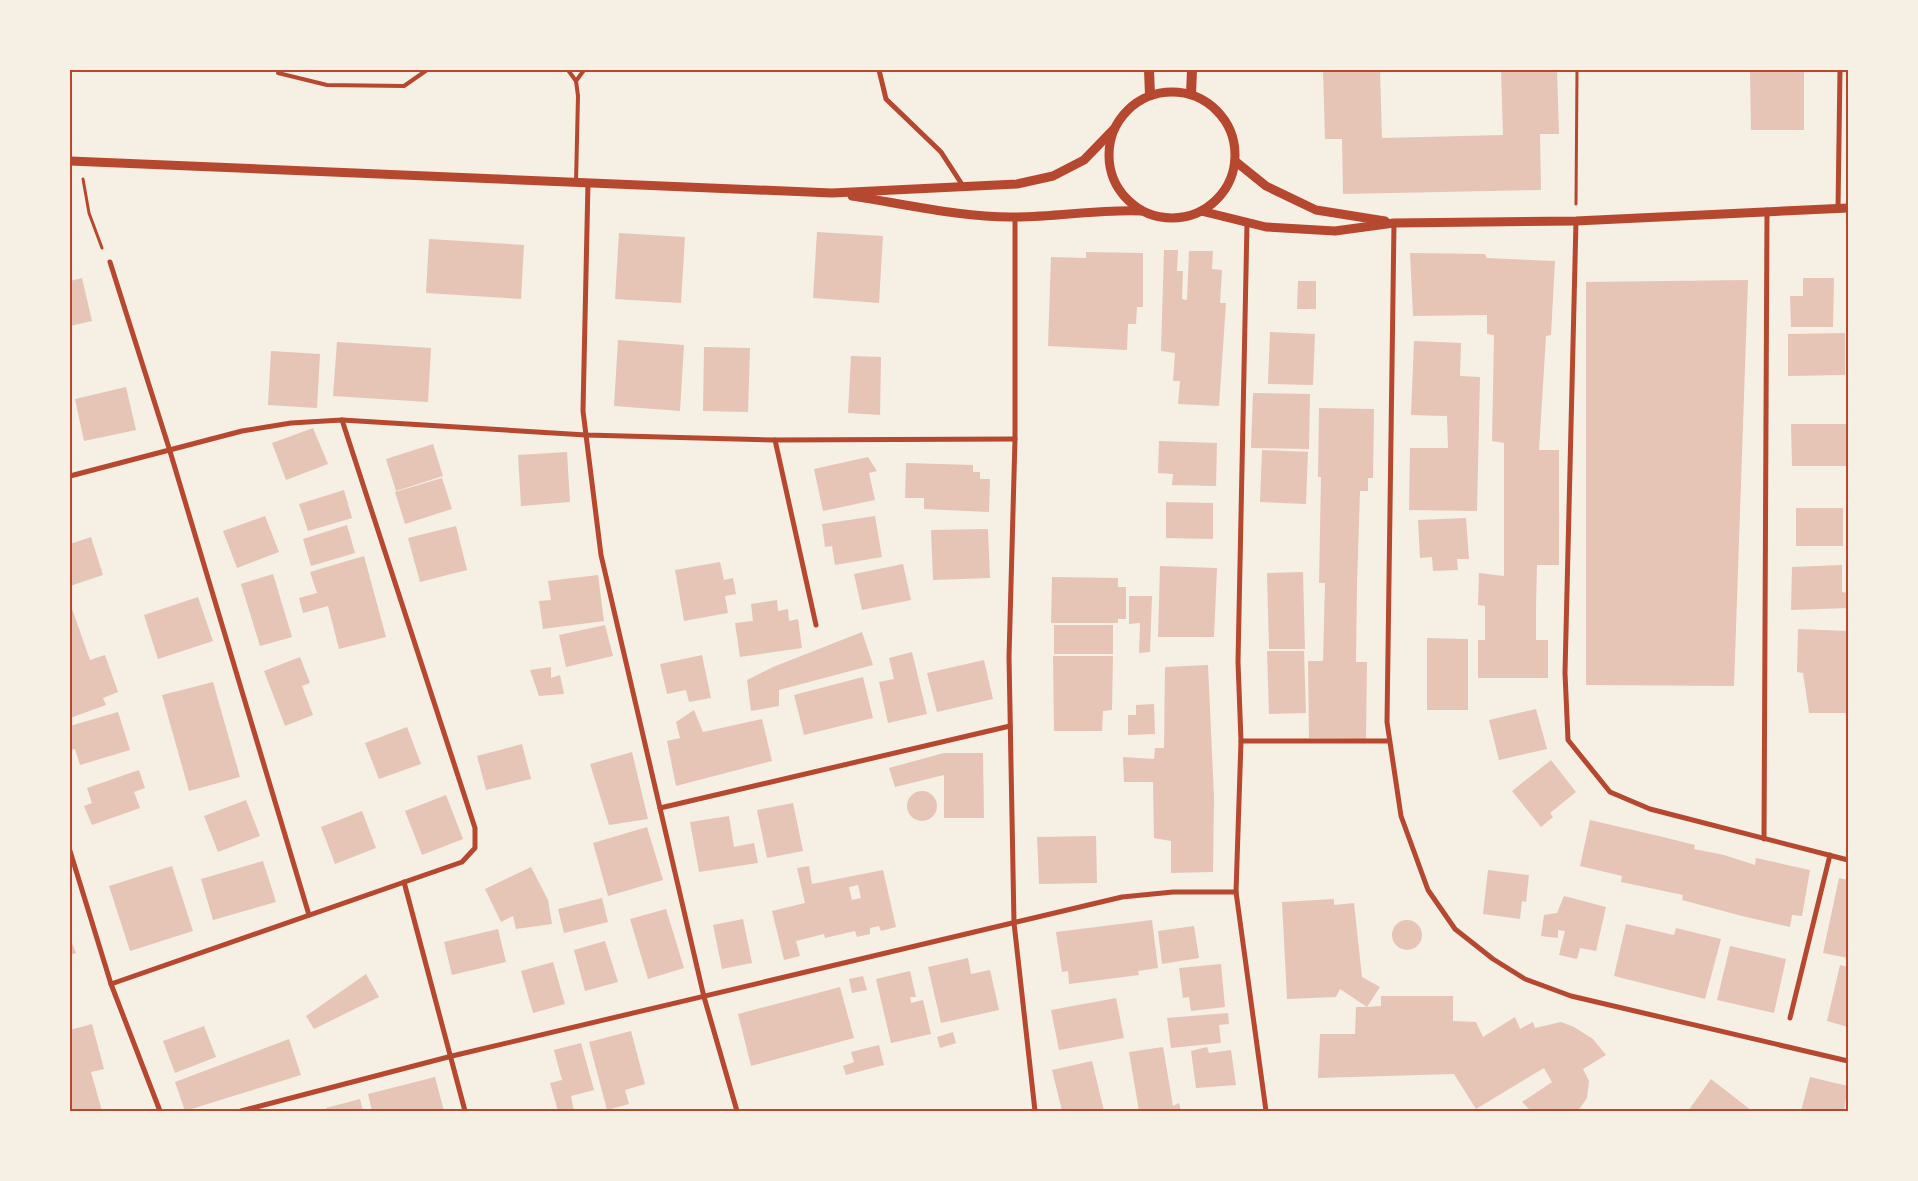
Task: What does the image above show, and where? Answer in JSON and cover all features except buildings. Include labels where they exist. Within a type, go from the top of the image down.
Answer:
[{"type":"main road","points":[[1150,70],[1150,95]]},
{"type":"main road","points":[[1191,94],[1192,70]]},
{"type":"street","points":[[879,70],[886,99],[941,152],[964,187]]},
{"type":"street","points":[[1838,209],[1840,70]]},
{"type":"street","points":[[70,161],[832,193],[1017,184],[1053,176],[1084,160],[1114,129],[1128,108],[1150,95],[1170,91],[1191,94],[1210,104],[1225,119],[1234,140],[1235,161],[1232,177],[1224,190],[1214,202],[1201,211],[1183,217],[1163,217],[1144,211],[1118,210],[1015,217],[985,216],[832,193]]},
{"type":"street","points":[[1114,129],[1109,145],[1112,177],[1120,191],[1144,211]]},
{"type":"street","points":[[1235,161],[1266,186],[1316,210],[1394,223]]},
{"type":"street","points":[[588,182],[583,411],[601,555],[704,997],[737,1111]]},
{"type":"street","points":[[1201,211],[1266,227],[1335,231],[1394,223],[1576,221],[1767,210],[1848,208]]},
{"type":"street","points":[[1764,839],[1767,210]]},
{"type":"street","points":[[1015,217],[1015,439],[1009,657],[1014,923],[1035,1111]]},
{"type":"street","points":[[1576,221],[1565,673],[1568,740],[1610,792],[1650,809],[1848,860]]},
{"type":"street","points":[[1246,223],[1238,662],[1241,741],[1236,892],[1266,1111]]},
{"type":"street","points":[[1394,223],[1389,741],[1401,816],[1428,890],[1455,929],[1493,959],[1525,979],[1572,996],[1848,1061]]},
{"type":"street","points":[[110,262],[169,448],[310,915]]},
{"type":"street","points":[[111,984],[462,862],[475,848],[475,828],[342,420]]},
{"type":"street","points":[[70,476],[169,448],[242,431],[342,420],[586,435],[775,440],[1015,439]]},
{"type":"street","points":[[775,440],[816,625]]},
{"type":"street","points":[[660,808],[1010,726]]},
{"type":"street","points":[[1241,741],[1389,741]]},
{"type":"street","points":[[70,851],[111,984],[160,1111]]},
{"type":"street","points":[[1790,1018],[1830,855]]},
{"type":"street","points":[[404,882],[452,1056],[465,1111]]},
{"type":"street","points":[[241,1111],[452,1056],[1122,897],[1173,892],[1236,892]]},
{"type":"lane","points":[[278,73],[327,85],[404,86],[427,70]]},
{"type":"lane","points":[[568,70],[576,81],[578,96],[576,182]]},
{"type":"lane","points":[[576,81],[584,70]]},
{"type":"path","points":[[1576,70],[1576,221]]},
{"type":"path","points":[[81,162],[88,213],[97,238],[110,262]]}]
